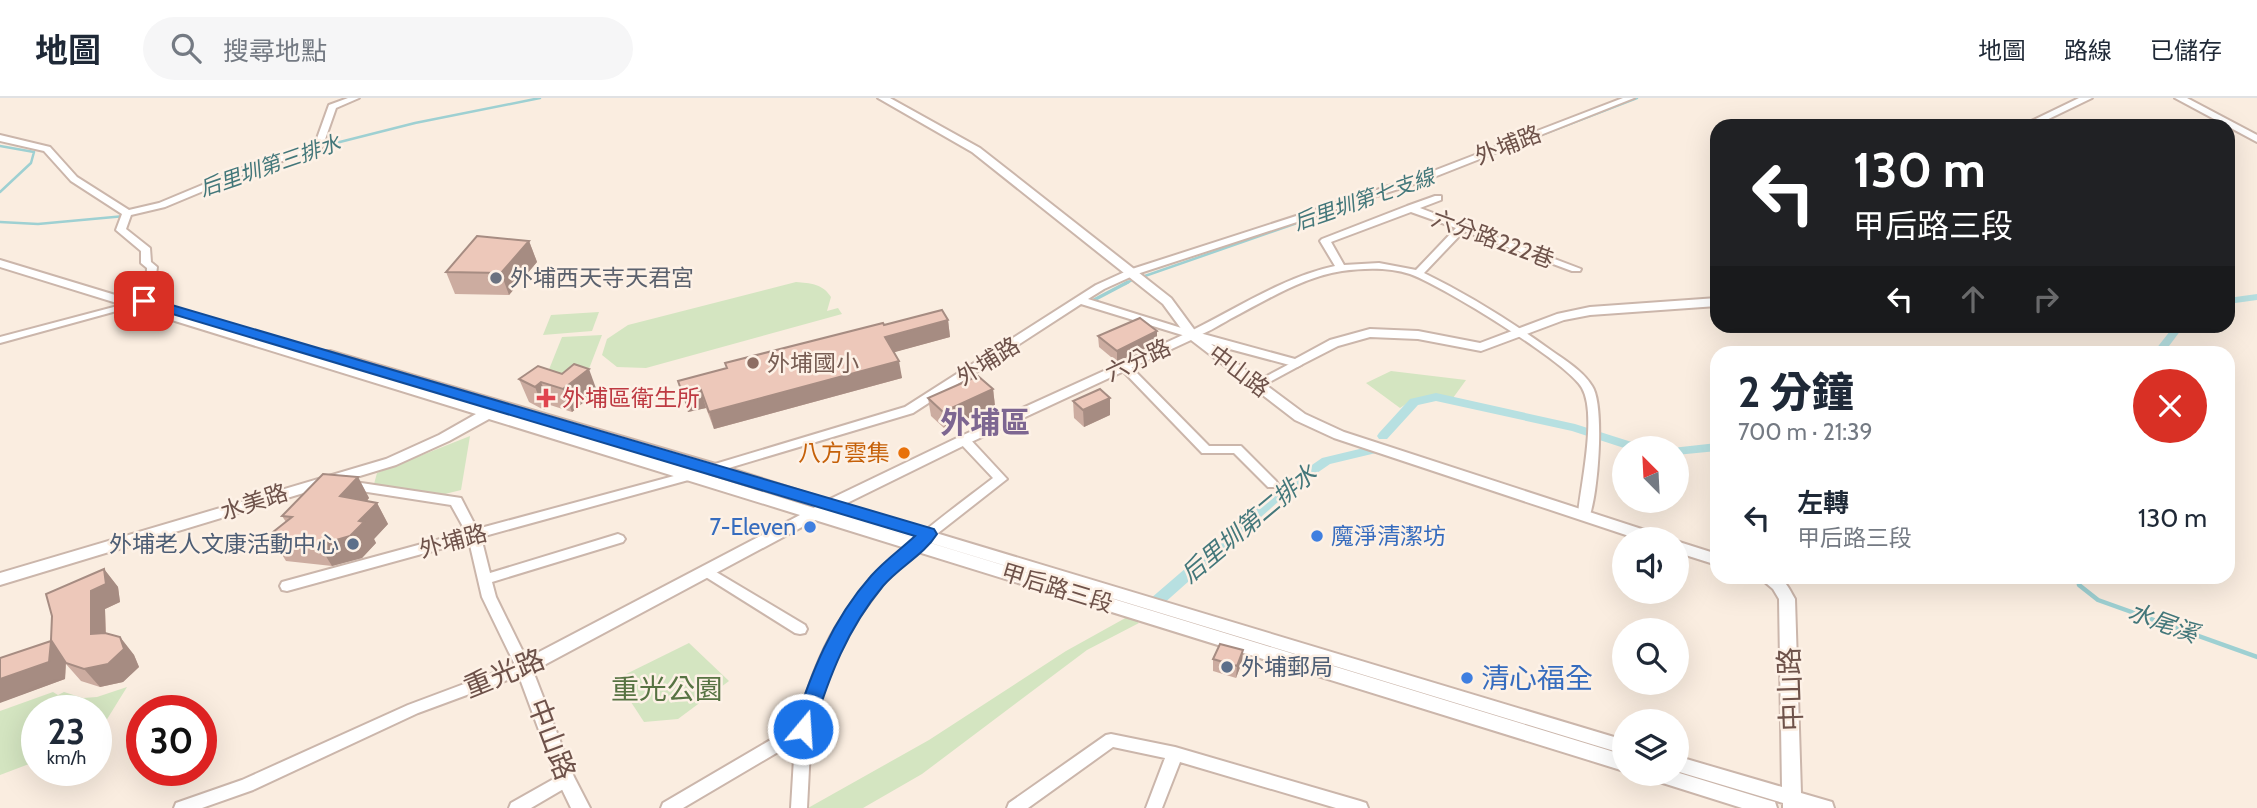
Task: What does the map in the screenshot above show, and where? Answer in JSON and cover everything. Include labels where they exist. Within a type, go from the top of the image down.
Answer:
[{"type":"street","points":[[0,138],[47,149],[74,178],[127,213],[162,205],[246,170],[318,146],[332,107],[355,98]]},
{"type":"street","name":"中山路","points":[[883,98],[976,150],[1133,272],[1167,301],[1192,335],[1300,417],[1339,435],[1621,527]]},
{"type":"street","name":"外埔路","points":[[287,586],[688,476],[909,411],[1080,300],[1133,272],[1426,177],[1630,98]]},
{"type":"street","points":[[2041,119],[2087,98]]},
{"type":"street","points":[[2180,98],[2219,119]]},
{"type":"street","points":[[2235,127],[2257,139]]},
{"type":"street","points":[[1341,268],[1325,241],[1438,198]]},
{"type":"street","name":"六分路222巷","points":[[1410,208],[1576,269]]},
{"type":"street","points":[[0,340],[138,303],[153,281],[152,267],[146,263],[146,250],[121,230],[127,213]]},
{"type":"street","points":[[1418,274],[1462,227]]},
{"type":"street","points":[[0,255],[138,303]]},
{"type":"street","points":[[0,263],[494,410]]},
{"type":"street","points":[[1080,300],[1192,335],[1314,273],[1374,266],[1418,274],[1518,332],[1579,374],[1588,387],[1595,409],[1584,514]]},
{"type":"street","points":[[1256,385],[1334,343],[1370,333],[1418,335],[1481,347],[1561,317],[1590,311],[1710,302]]},
{"type":"street","name":"六分路","points":[[823,511],[964,440],[1192,335],[1297,363]]},
{"type":"street","points":[[1125,367],[1147,393],[1185,423],[1206,450],[1237,449],[1272,484]]},
{"type":"street","name":"甲后路三段","points":[[494,410],[715,468],[823,511]]},
{"type":"street","name":"甲后路三段","points":[[494,410],[688,476],[823,511],[1612,743]]},
{"type":"street","name":"水美路","points":[[0,579],[391,462],[494,410]]},
{"type":"street","points":[[799,808],[803,729],[819,676],[842,629],[878,580],[923,540],[1001,479],[964,440]]},
{"type":"street","points":[[327,480],[456,500],[474,536],[489,597],[524,668]]},
{"type":"street","name":"重光路","points":[[182,808],[247,785],[412,709],[524,668],[823,511]]},
{"type":"street","points":[[486,579],[618,539]]},
{"type":"street","name":"甲后路三段","points":[[923,540],[1612,759]]},
{"type":"street","points":[[1689,551],[1710,558]]},
{"type":"street","points":[[706,571],[800,629]]},
{"type":"street","name":"中山路","points":[[1777,584],[1787,599],[1792,803]]},
{"type":"street","name":"中山路","points":[[524,668],[565,779],[581,808]]},
{"type":"street","points":[[669,808],[803,729]]},
{"type":"street","points":[[1015,808],[1111,740],[1175,754],[1332,804],[1360,808]]},
{"type":"street","points":[[1154,808],[1175,754]]},
{"type":"street","points":[[1689,767],[1792,803],[1825,808]]},
{"type":"street","points":[[517,808],[565,779]]},
{"type":"street","points":[[1689,784],[1768,808]]},
{"type":"green space","points":[[796,282],[824,289],[831,297],[827,311],[838,308],[842,314],[646,368],[617,367],[602,355],[607,339],[628,325]]},
{"type":"green space","points":[[599,312],[592,331],[543,335],[551,315]]},
{"type":"green space","points":[[602,335],[587,374],[546,377],[562,337]]},
{"type":"green space","points":[[1391,371],[1466,380],[1453,398],[1425,396],[1400,408],[1366,383]]},
{"type":"green space","points":[[470,436],[461,490],[445,494],[374,484],[377,473]]},
{"type":"green space","points":[[1129,616],[1139,623],[1087,650],[922,774],[863,808],[808,808],[929,740],[1066,651]]},
{"type":"green space","name":"重光公園","points":[[689,643],[729,681],[678,719],[644,722],[616,679]]},
{"type":"green space","points":[[127,687],[112,711],[112,695],[103,695]]},
{"type":"green space","points":[[21,703],[21,767],[0,775],[0,711]]},
{"type":"building","points":[[477,236],[529,241],[501,273],[446,272]]},
{"type":"building","points":[[942,310],[948,320],[885,337],[899,361],[709,412],[701,390],[683,395],[678,381],[727,368],[725,363]]},
{"type":"building","points":[[1140,318],[1157,331],[1117,351],[1098,336]]},
{"type":"building","points":[[574,364],[589,369],[563,389],[541,382],[535,387],[519,379],[538,366],[562,374]]},
{"type":"building","points":[[978,376],[993,389],[943,412],[928,398]]},
{"type":"building","points":[[1100,389],[1110,398],[1083,410],[1073,401]]},
{"type":"building","points":[[323,474],[358,477],[340,496],[377,503],[359,521],[364,522],[350,536],[319,545],[273,540],[281,533],[273,532],[292,517],[282,516]]},
{"type":"building","points":[[104,569],[106,584],[91,591],[91,634],[105,633],[120,637],[124,649],[108,664],[84,669],[66,663],[51,640],[52,616],[46,594]]},
{"type":"building","points":[[51,641],[49,662],[0,679],[0,658]]},
{"type":"building","points":[[1220,644],[1243,650],[1237,666],[1213,659]]},
{"type":"waterway","name":"后里圳第三排水","points":[[320,147],[415,123],[540,98]]},
{"type":"waterway","name":"后里圳第七支線","points":[[1466,164],[1637,98]]},
{"type":"waterway","name":"后里圳第三排水","points":[[0,146],[34,152],[31,163],[0,192]]},
{"type":"waterway","name":"后里圳第三排水","points":[[232,179],[260,168]]},
{"type":"waterway","name":"后里圳第七支線","points":[[1142,277],[1323,214]]},
{"type":"waterway","name":"后里圳第三排水","points":[[0,222],[38,224],[125,216]]},
{"type":"waterway","name":"后里圳第七支線","points":[[1125,284],[1134,279]]},
{"type":"waterway","name":"后里圳第七支線","points":[[1092,301],[1128,282]]},
{"type":"waterway","name":"后里圳第二排水","points":[[2235,300],[2257,297]]},
{"type":"waterway","name":"后里圳第二排水","points":[[2163,346],[2174,333]]},
{"type":"waterway","name":"后里圳第二排水","points":[[1383,436],[1414,402],[1436,397],[1575,428],[1612,440]]},
{"type":"waterway","name":"后里圳第二排水","points":[[1689,450],[1710,448]]},
{"type":"waterway","name":"后里圳第二排水","points":[[1148,609],[1284,490],[1326,461],[1372,450]]},
{"type":"waterway","name":"水尾溪","points":[[2079,584],[2098,600],[2257,657]]},
{"type":"place","name":"外埔西天寺天君宮","points":[[496,278]]},
{"type":"place","name":"外埔國小","points":[[753,363]]},
{"type":"place","name":"外埔區衛生所","points":[[546,398]]},
{"type":"place","name":"八方雲集","points":[[904,453]]},
{"type":"place","name":"7-Eleven","points":[[810,527]]},
{"type":"place","name":"魔淨清潔坊","points":[[1317,536]]},
{"type":"place","name":"外埔老人文康活動中心","points":[[353,544]]},
{"type":"place","name":"外埔郵局","points":[[1227,667]]},
{"type":"place","name":"清心福全","points":[[1467,678]]},
{"type":"district","name":"外埔區","points":[[985,423]]},
{"type":"route","points":[[144,301],[715,468],[829,506],[928,534],[878,580],[842,629],[819,676],[803,729]]}]
